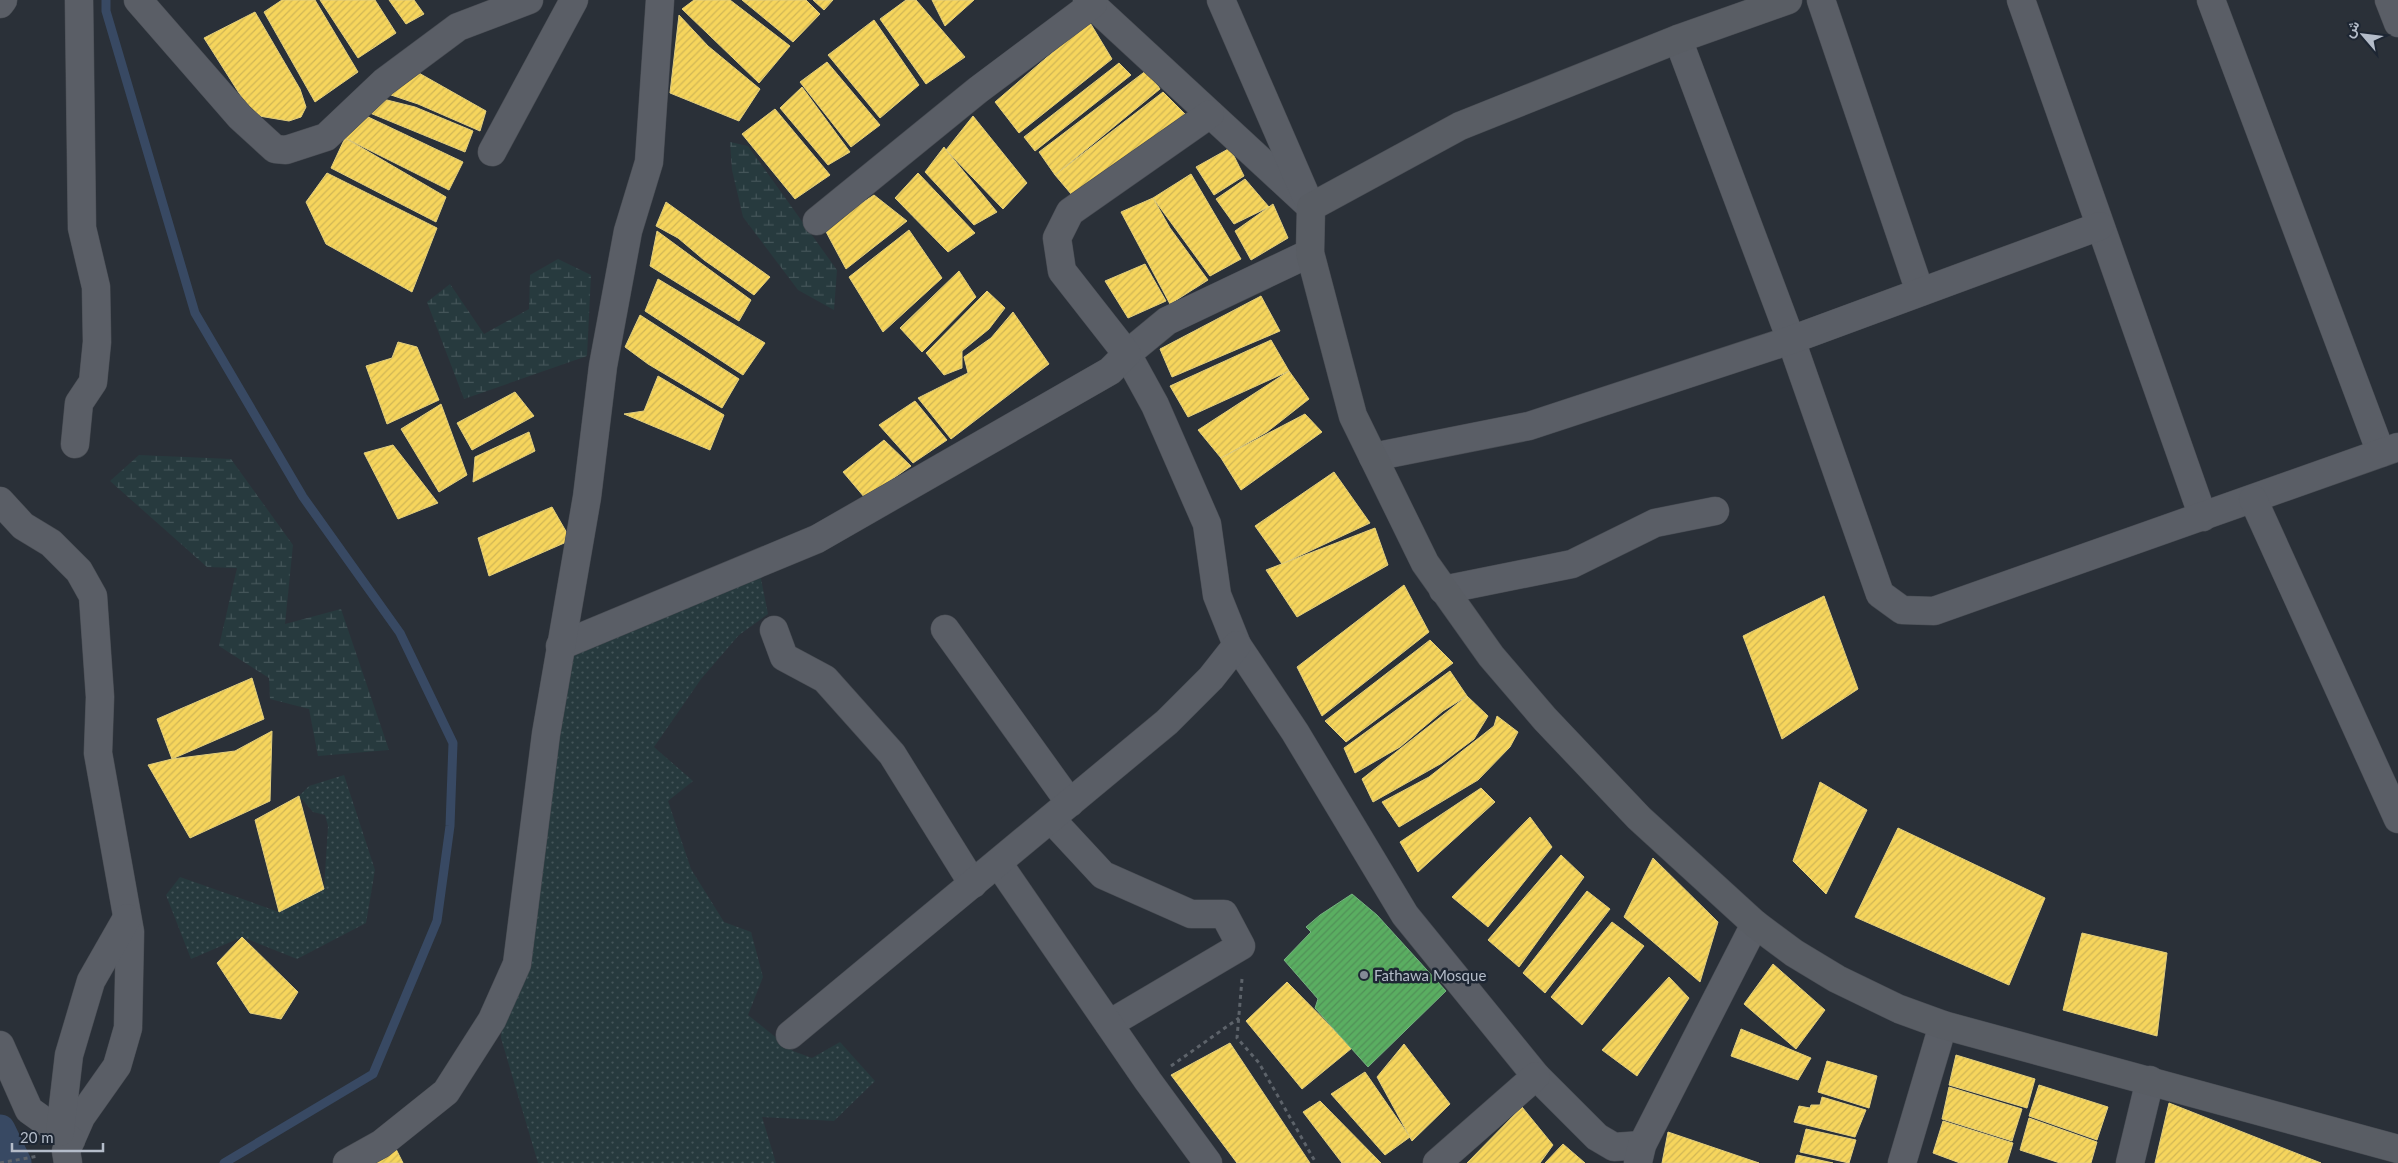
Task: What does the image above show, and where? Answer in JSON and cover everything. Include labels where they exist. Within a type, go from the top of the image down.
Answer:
[{"type":"street","points":[[0,4],[3,0]]},
{"type":"street","points":[[75,444],[79,403],[93,382],[98,342],[96,287],[82,228],[79,0]]},
{"type":"street","points":[[138,0],[240,117],[275,149],[286,150],[326,137],[384,82],[458,27],[499,5],[529,0]]},
{"type":"street","points":[[492,152],[574,0]]},
{"type":"street","points":[[347,1163],[381,1144],[446,1092],[492,1020],[517,964],[560,646],[587,497],[605,356],[628,231],[649,162],[660,0]]},
{"type":"street","points":[[1221,0],[1311,207],[1310,253],[1353,416],[1425,564],[1491,656],[1545,719],[1639,818],[1755,924],[1794,953],[1837,979],[1899,1009],[1943,1025],[2398,1149]]},
{"type":"street","points":[[1311,207],[1460,126],[1678,39],[1788,0]]},
{"type":"street","points":[[1821,0],[1920,292]]},
{"type":"street","points":[[2021,0],[2202,517]]},
{"type":"street","points":[[1678,39],[1790,340],[1880,594],[1902,610],[1934,610],[2389,450],[2211,0]]},
{"type":"street","points":[[2389,0],[2398,23]]},
{"type":"street","points":[[817,221],[1090,2],[1311,207]]},
{"type":"street","points":[[1210,114],[1070,212],[1057,238],[1062,271],[1127,354],[1155,405],[1207,524],[1217,595],[1237,645],[1295,732],[1405,915],[1536,1076],[1597,1138],[1614,1147],[1640,1154],[1755,924]]},
{"type":"street","points":[[1373,457],[1529,426],[1790,340],[2100,226]]},
{"type":"street","points":[[560,646],[817,538],[1110,371],[1127,354],[1167,321],[1310,253]]},
{"type":"street","points":[[2253,499],[2398,819]]},
{"type":"street","points":[[0,501],[23,526],[51,543],[79,571],[93,596],[100,697],[98,753],[130,932],[128,1028],[117,1066],[81,1117],[66,1146]]},
{"type":"street","points":[[1444,590],[1572,564],[1655,523],[1715,511]]},
{"type":"street","points":[[945,629],[1102,875],[1192,914],[1224,914],[1241,946],[1109,1024]]},
{"type":"street","points":[[774,630],[784,657],[825,679],[892,754],[972,884]]},
{"type":"street","points":[[790,1035],[1167,722],[1211,678],[1237,645]]},
{"type":"street","points":[[998,863],[1148,1080],[1208,1163]]},
{"type":"street","points":[[66,1146],[69,1055],[91,981],[127,918]]},
{"type":"street","points":[[1902,1163],[1943,1025]]},
{"type":"street","points":[[0,1045],[28,1110],[66,1146]]},
{"type":"street","points":[[1437,1163],[1536,1076]]},
{"type":"street","points":[[2130,1163],[2150,1080]]},
{"type":"path","points":[[1241,946],[1243,963],[1238,1038],[1259,1063],[1316,1163]]},
{"type":"path","points":[[1148,1080],[1215,1037],[1240,1017]]},
{"type":"path","points":[[0,1163],[66,1146]]},
{"type":"green space","points":[[730,142],[748,146],[837,270],[834,310],[798,290],[743,217],[732,170]]},
{"type":"green space","points":[[558,259],[591,275],[587,356],[464,399],[427,302],[450,284],[484,334],[529,309],[530,275]]},
{"type":"green space","points":[[139,455],[231,459],[293,545],[285,624],[341,609],[389,750],[318,756],[309,709],[270,699],[269,678],[219,646],[237,568],[207,567],[110,481]]},
{"type":"green space","points":[[760,574],[768,614],[739,635],[701,679],[654,747],[693,781],[668,801],[691,869],[724,922],[751,932],[763,977],[748,1015],[793,1051],[812,1058],[840,1042],[875,1081],[834,1121],[762,1117],[776,1163],[538,1163],[501,1038],[503,995],[559,655]]},
{"type":"green space","points":[[344,775],[375,870],[366,923],[297,959],[242,937],[191,959],[166,895],[180,877],[279,912],[324,889],[328,826],[325,815],[313,812],[299,796],[309,786]]},
{"type":"building: سكن","points":[[282,0],[315,0],[358,72],[315,102],[264,12]]},
{"type":"building: سكن","points":[[320,0],[375,0],[396,33],[358,58]]},
{"type":"building: سكن","points":[[389,0],[414,0],[424,14],[406,24]]},
{"type":"building: سكن","points":[[694,0],[730,0],[790,46],[759,83],[682,9]]},
{"type":"building: سكن","points":[[742,0],[806,0],[820,14],[793,42]]},
{"type":"building: سكن","points":[[813,0],[833,0],[824,10]]},
{"type":"building: سكن","points":[[906,0],[916,0],[965,57],[926,84],[880,19]]},
{"type":"building: سكن","points":[[932,0],[974,0],[945,26]]},
{"type":"building: سكن","points":[[255,12],[300,89],[306,107],[301,117],[289,121],[253,115],[204,38]]},
{"type":"building: سكن","points":[[679,15],[708,46],[760,89],[739,121],[670,93]]},
{"type":"building: سكن","points":[[874,20],[919,85],[880,118],[828,55]]},
{"type":"building: سكن","points":[[1089,21],[1112,59],[1019,133],[995,102]]},
{"type":"building: سكن","points":[[827,62],[880,125],[851,147],[800,82]]},
{"type":"building: سكن","points":[[1119,63],[1131,75],[1035,151],[1024,137]]},
{"type":"building: سكن","points":[[410,68],[486,111],[480,131],[418,104],[388,94]]},
{"type":"building: سكن","points":[[1147,70],[1160,89],[1055,175],[1039,152]]},
{"type":"building: سكن","points":[[802,87],[850,152],[828,165],[780,108]]},
{"type":"building: سكن","points":[[1163,92],[1190,119],[1077,201],[1055,175]]},
{"type":"building: سكن","points":[[383,99],[415,107],[473,131],[465,152],[370,113]]},
{"type":"building: سكن","points":[[775,109],[830,175],[795,199],[742,134]]},
{"type":"building: سكن","points":[[364,115],[463,162],[449,190],[345,138]]},
{"type":"building: سكن","points":[[973,116],[1027,183],[1003,209],[946,150]]},
{"type":"building: سكن","points":[[345,138],[446,197],[436,222],[331,168]]},
{"type":"building: سكن","points":[[944,147],[997,212],[974,225],[925,172]]},
{"type":"building: سكن","points":[[1230,148],[1244,176],[1214,195],[1196,167]]},
{"type":"building: سكن","points":[[327,173],[437,228],[412,292],[326,244],[306,202]]},
{"type":"building: سكن","points":[[918,173],[975,233],[948,252],[895,198]]},
{"type":"building: سكن","points":[[1191,174],[1241,259],[1210,276],[1153,198]]},
{"type":"building: سكن","points":[[1245,179],[1269,207],[1234,224],[1216,199]]},
{"type":"building: سكن","points":[[874,195],[907,221],[846,269],[824,228]]},
{"type":"building: سكن","points":[[1153,198],[1170,228],[1208,280],[1170,304],[1121,212]]},
{"type":"building: سكن","points":[[666,202],[770,277],[754,295],[704,260],[678,238],[656,226]]},
{"type":"building: سكن","points":[[1273,204],[1288,238],[1251,260],[1235,231]]},
{"type":"building: سكن","points":[[909,230],[942,278],[883,332],[849,277]]},
{"type":"building: سكن","points":[[657,231],[751,300],[739,321],[650,266]]},
{"type":"building: سكن","points":[[1145,264],[1166,301],[1128,318],[1105,281]]},
{"type":"building: سكن","points":[[959,271],[976,297],[922,352],[900,328]]},
{"type":"building: سكن","points":[[658,279],[765,343],[743,375],[645,311]]},
{"type":"building: سكن","points":[[987,291],[1005,308],[989,329],[962,351],[962,368],[944,375],[926,353]]},
{"type":"building: سكن","points":[[1261,296],[1280,331],[1172,377],[1160,349]]},
{"type":"building: سكن","points":[[1013,312],[1049,364],[951,439],[918,398],[968,373],[964,357],[991,338]]},
{"type":"building: سكن","points":[[640,315],[739,379],[722,408],[648,364],[625,347]]},
{"type":"building: سكن","points":[[1271,340],[1289,371],[1188,417],[1170,386]]},
{"type":"building: سكن","points":[[398,342],[417,347],[439,400],[387,424],[366,366],[392,358]]},
{"type":"building: سكن","points":[[1289,371],[1309,399],[1267,432],[1221,458],[1198,430]]},
{"type":"building: سكن","points":[[658,376],[724,415],[710,450],[624,414],[644,411]]},
{"type":"building: سكن","points":[[515,392],[534,416],[472,450],[457,423]]},
{"type":"building: سكن","points":[[915,401],[947,440],[913,463],[879,425]]},
{"type":"building: سكن","points":[[441,404],[467,475],[439,492],[401,429]]},
{"type":"building: سكن","points":[[1305,414],[1322,432],[1241,490],[1221,458]]},
{"type":"building: سكن","points":[[529,432],[535,451],[473,482],[475,457]]},
{"type":"building: سكن","points":[[884,440],[911,466],[865,498],[843,472]]},
{"type":"building: سكن","points":[[393,445],[438,503],[398,519],[364,453]]},
{"type":"building: سكن","points":[[1334,472],[1370,523],[1282,564],[1255,526]]},
{"type":"building: سكن","points":[[552,507],[571,540],[489,576],[478,538]]},
{"type":"building: سكن","points":[[1375,528],[1388,565],[1297,617],[1266,570]]},
{"type":"building: سكن","points":[[1404,585],[1429,632],[1322,716],[1297,667]]},
{"type":"building: سكن","points":[[1824,596],[1858,689],[1782,739],[1743,636]]},
{"type":"building: سكن","points":[[1430,640],[1453,663],[1346,742],[1325,721]]},
{"type":"building: سكن","points":[[1450,671],[1467,696],[1443,711],[1400,747],[1355,773],[1344,748]]},
{"type":"building: سكن","points":[[252,678],[264,719],[172,759],[157,719]]},
{"type":"building: سكن","points":[[1467,696],[1488,716],[1474,739],[1442,763],[1373,802],[1362,779]]},
{"type":"building: سكن","points":[[1497,716],[1518,732],[1510,747],[1478,780],[1399,827],[1382,802],[1429,777],[1494,726]]},
{"type":"building: سكن","points":[[272,731],[270,801],[190,838],[148,765],[172,759],[235,751]]},
{"type":"building: سكن","points":[[1820,782],[1867,810],[1826,894],[1793,861]]},
{"type":"building: سكن","points":[[1481,788],[1495,802],[1418,872],[1400,842]]},
{"type":"building: سكن","points":[[299,796],[324,889],[279,912],[255,820]]},
{"type":"building: سكن","points":[[1530,817],[1552,847],[1488,927],[1452,897]]},
{"type":"building: سكن","points":[[1898,828],[2045,898],[2009,985],[1855,917]]},
{"type":"building: سكن","points":[[1561,855],[1584,877],[1519,967],[1488,940]]},
{"type":"building: سكن","points":[[1653,858],[1718,922],[1700,982],[1624,917]]},
{"type":"building: سكن","points":[[1587,891],[1610,909],[1545,993],[1523,973]]},
{"type":"building: سكن","points":[[1612,922],[1644,946],[1582,1025],[1551,997]]},
{"type":"building: سكن","points":[[2082,933],[2167,953],[2157,1036],[2063,1010]]},
{"type":"building: سكن","points":[[242,937],[298,992],[281,1019],[250,1013],[217,963]]},
{"type":"building: سكن","points":[[1773,964],[1825,1010],[1796,1049],[1744,1004]]},
{"type":"building: سكن","points":[[1669,977],[1689,998],[1637,1076],[1602,1050]]},
{"type":"building: سكن","points":[[1287,982],[1352,1048],[1302,1089],[1246,1021]]},
{"type":"building: سكن","points":[[1741,1029],[1811,1058],[1798,1080],[1731,1056]]},
{"type":"building: سكن","points":[[1230,1043],[1310,1163],[1237,1163],[1171,1075]]},
{"type":"building: سكن","points":[[1404,1044],[1450,1104],[1412,1141],[1377,1077]]},
{"type":"building: سكن","points":[[1956,1055],[2035,1079],[2027,1108],[1949,1085]]},
{"type":"building: سكن","points":[[1827,1061],[1877,1076],[1869,1108],[1818,1092]]},
{"type":"building: سكن","points":[[1365,1072],[1410,1137],[1385,1155],[1331,1094]]},
{"type":"building: سكن","points":[[2039,1085],[2108,1107],[2097,1140],[2029,1116]]},
{"type":"building: سكن","points":[[1949,1087],[2022,1109],[2012,1141],[1942,1119]]},
{"type":"building: سكن","points":[[1822,1097],[1866,1110],[1855,1137],[1794,1122],[1799,1106],[1810,1108],[1811,1105],[1820,1105]]},
{"type":"building: سكن","points":[[1320,1101],[1381,1163],[1342,1163],[1303,1112]]},
{"type":"building: سكن","points":[[2169,1103],[2321,1163],[2155,1163]]},
{"type":"building: سكن","points":[[1522,1107],[1553,1145],[1540,1163],[1467,1163]]},
{"type":"building: سكن","points":[[2029,1118],[2097,1142],[2091,1163],[2060,1163],[2020,1150]]},
{"type":"building: سكن","points":[[1943,1121],[2013,1143],[2007,1163],[1960,1163],[1933,1153]]},
{"type":"building: سكن","points":[[1806,1129],[1856,1140],[1849,1163],[1800,1152]]},
{"type":"building: سكن","points":[[1668,1132],[1759,1163],[1662,1163]]},
{"type":"building: سكن","points":[[393,1143],[403,1163],[365,1163]]},
{"type":"building: سكن","points":[[1563,1144],[1585,1163],[1545,1163]]},
{"type":"building: سكن","points":[[1797,1155],[1833,1163],[1795,1163]]},
{"type":"building: مرافق عامة","name":"Fathawa Mosque","points":[[1352,894],[1377,915],[1446,991],[1368,1067],[1315,1008],[1318,999],[1284,960],[1311,932],[1306,927],[1320,915]]},
{"type":"waterway","points":[[106,0],[106,11],[195,313],[303,497],[400,633],[453,743],[450,826],[437,921],[373,1074],[224,1163]]},
{"type":"waterway","points":[[0,1130],[16,1163]]},
{"type":"place","name":"Fathawa Mosque","points":[[1364,975]]}]
